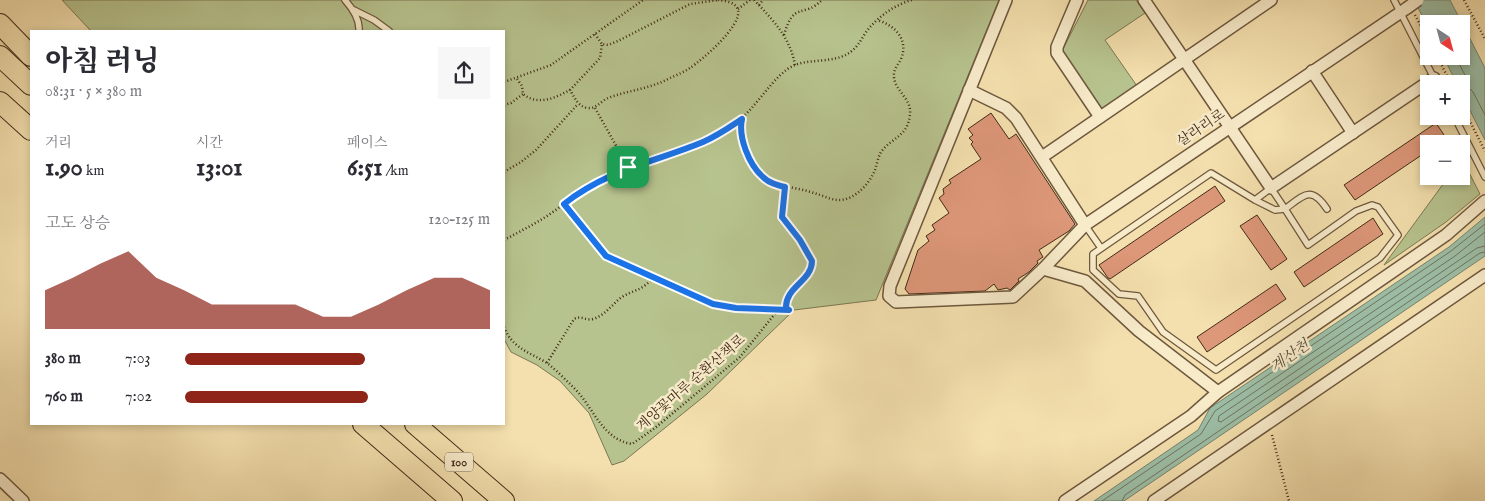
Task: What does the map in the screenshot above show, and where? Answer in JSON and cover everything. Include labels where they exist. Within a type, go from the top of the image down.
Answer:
[{"type":"highway","points":[[0,24],[30,55]]},
{"type":"highway","points":[[0,56],[30,84]]},
{"type":"highway","points":[[0,102],[30,129]]},
{"type":"highway","name":"100","points":[[364,425],[452,501]]},
{"type":"highway","name":"100","points":[[416,425],[504,501]]},
{"type":"street","points":[[1006,0],[969,90],[1006,108],[1016,118],[1085,225]]},
{"type":"street","points":[[1077,0],[1057,47],[1057,53],[1100,117]]},
{"type":"street","points":[[1042,157],[1271,0]]},
{"type":"street","points":[[1147,1],[1184,60],[1271,188],[1420,91]]},
{"type":"street","name":"살라리로","points":[[969,90],[890,286],[889,296],[896,302],[1014,297],[1085,225],[1409,7]]},
{"type":"street","points":[[1312,72],[1353,133]]},
{"type":"street","points":[[1065,501],[1191,416],[1218,392],[1446,235],[1485,201]]},
{"type":"street","points":[[1043,269],[1085,280],[1139,331],[1218,392]]},
{"type":"street","points":[[1154,501],[1485,275]]},
{"type":"street","points":[[0,478],[23,501]]},
{"type":"lane","points":[[345,0],[354,10],[360,24],[359,30]]},
{"type":"lane","points":[[1394,0],[1409,7],[1434,75]]},
{"type":"lane","points":[[354,10],[374,20],[388,30]]},
{"type":"lane","points":[[1459,125],[1485,177]]},
{"type":"lane","points":[[1255,200],[1271,188],[1285,209],[1308,245],[1358,210],[1372,205],[1378,207],[1398,235],[1380,258],[1216,370],[1163,332],[1138,296],[1119,294],[1093,270],[1093,254],[1211,173],[1255,200],[1275,210],[1285,209],[1305,194],[1313,194],[1320,198],[1327,209]]},
{"type":"lane","points":[[1085,225],[1101,248]]},
{"type":"path","points":[[505,82],[517,79],[551,65],[643,0]]},
{"type":"path","points":[[602,44],[608,45],[624,38],[690,4],[718,0],[730,2],[738,9]]},
{"type":"path","points":[[570,90],[578,104],[588,108],[594,107],[608,98],[660,83],[690,68],[709,53],[723,38],[736,19],[738,9],[752,0],[759,5],[784,35],[792,48],[795,65]]},
{"type":"path","points":[[759,5],[763,0]]},
{"type":"path","points":[[784,35],[792,15],[815,6],[822,0]]},
{"type":"path","points":[[505,239],[597,182],[628,167],[703,142],[742,119],[780,76],[795,65],[845,56],[854,49],[877,20],[891,10],[912,0]]},
{"type":"path","points":[[1464,0],[1485,39]]},
{"type":"path","points":[[1409,7],[1420,26]]},
{"type":"path","points":[[742,119],[741,131],[743,140],[754,167],[763,178],[785,187],[838,200],[848,198],[864,187],[875,170],[880,154],[905,131],[910,109],[894,78],[894,72],[903,52],[903,43],[894,27],[877,20]]},
{"type":"path","points":[[523,94],[534,100],[544,100],[570,90],[600,58],[602,44],[595,34]]},
{"type":"path","points":[[517,79],[522,86],[523,94]]},
{"type":"path","points":[[505,105],[516,100],[523,94]]},
{"type":"path","points":[[505,171],[536,150],[578,104]]},
{"type":"path","points":[[594,107],[628,167]]},
{"type":"path","points":[[1470,122],[1485,151]]},
{"type":"path","points":[[785,187],[782,217],[800,240],[812,264],[809,274],[787,299],[786,308],[789,310]]},
{"type":"path","points":[[564,204],[603,254],[652,278],[713,304],[736,308],[794,310]]},
{"type":"path","points":[[547,363],[574,319],[577,317],[594,319],[606,312],[621,298],[643,288],[652,278]]},
{"type":"path","name":"계양꽃마루 순환산책로","points":[[505,329],[518,347],[547,363],[584,398],[605,430],[618,441],[632,444],[650,432],[740,356],[778,310]]},
{"type":"path","points":[[1269,422],[1289,501]]},
{"type":"shaded area","points":[[62,0],[999,0],[876,300],[794,310],[707,394],[624,461],[612,465],[589,413],[560,381],[537,365],[511,352],[505,341],[505,30],[90,30]]},
{"type":"shaded area","points":[[1088,0],[1136,0],[1145,13],[1105,40],[1137,86],[1102,111],[1062,51]]},
{"type":"shaded area","points":[[1470,175],[1480,194],[1446,222],[1384,265],[1442,185],[1470,185]]},
{"type":"water","points":[[1414,0],[1450,0],[1458,15],[1422,15]]},
{"type":"water","points":[[1470,39],[1485,68],[1485,140],[1470,111],[1470,75],[1452,75],[1448,65],[1470,65]]},
{"type":"water","name":"계산천","points":[[1485,217],[1485,256],[1124,501],[1094,501],[1198,430],[1210,408],[1449,247]]},
{"type":"building","points":[[991,113],[1009,139],[1016,134],[1075,224],[1069,231],[1039,250],[1043,257],[1037,261],[1038,263],[1029,272],[1018,279],[1019,281],[1010,290],[1007,288],[998,290],[994,284],[985,291],[909,294],[905,289],[918,250],[929,241],[926,236],[935,230],[932,225],[949,213],[939,198],[944,194],[943,189],[951,183],[949,180],[981,159],[971,144],[973,142],[969,138],[973,135],[968,129]]},
{"type":"building","points":[[1433,125],[1437,125],[1444,135],[1420,135],[1420,156],[1355,200],[1344,185]]},
{"type":"building","points":[[1215,186],[1225,201],[1110,279],[1108,278],[1099,265]]},
{"type":"building","points":[[1257,215],[1287,259],[1271,270],[1240,226]]},
{"type":"building","points":[[1373,218],[1383,234],[1304,287],[1294,272]]},
{"type":"building","points":[[1276,284],[1286,299],[1207,352],[1197,337]]},
{"type":"route","points":[[742,119],[741,131],[743,140],[754,167],[763,178],[785,187],[781,208],[783,221],[800,240],[812,261],[809,274],[787,299],[786,308],[789,310],[736,308],[706,302],[603,254],[564,204],[597,182],[628,167],[703,142],[742,119]]}]
